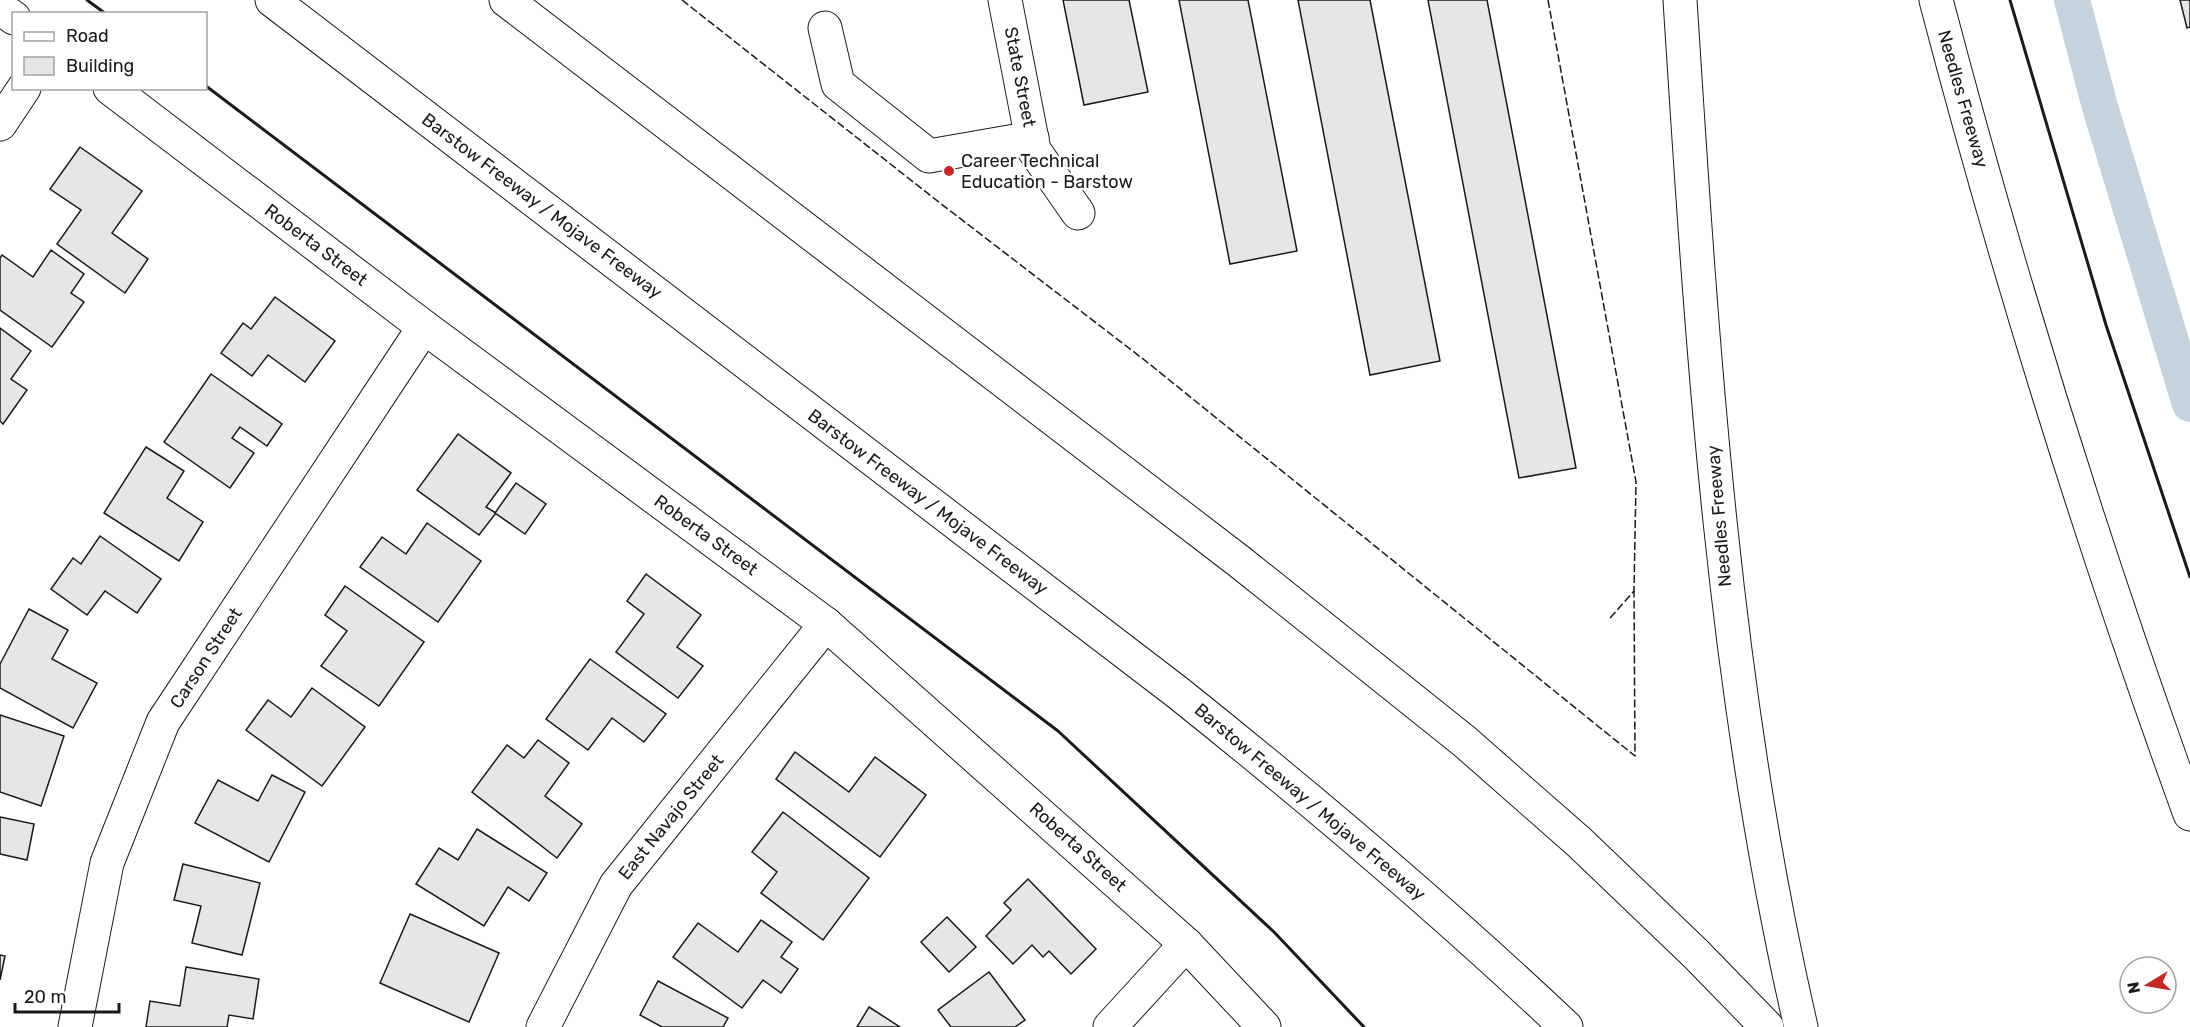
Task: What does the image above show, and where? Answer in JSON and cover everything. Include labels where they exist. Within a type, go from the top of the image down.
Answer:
[{"type":"main road","name":"Barstow Freeway / Mojave Freeway","points":[[272,0],[1168,685],[1383,860],[1454,922],[1566,1027]]},
{"type":"main road","points":[[506,0],[1230,555],[1464,741],[1596,858],[1696,954],[1767,1027]]},
{"type":"main road","name":"State Street","points":[[1005,0],[1034,150],[1078,213]]},
{"type":"main road","name":"Needles Freeway","points":[[1680,0],[1695,236],[1727,595],[1750,766],[1771,885],[1801,1027]]},
{"type":"main road","name":"Needles Freeway","points":[[1936,0],[2022,303],[2073,471],[2190,814]]},
{"type":"main road","points":[[825,28],[837,84],[929,156],[1032,138]]},
{"type":"main road","points":[[0,124],[23,90]]},
{"type":"main road","name":"Roberta Street","points":[[113,90],[424,327],[826,624],[1186,944],[1264,1027]]},
{"type":"main road","name":"Carson Street","points":[[75,1027],[107,863],[163,722],[424,327]]},
{"type":"main road","name":"East Navajo Street","points":[[543,1027],[616,885],[826,624]]},
{"type":"main road","points":[[1110,1027],[1186,944]]},
{"type":"building","points":[[1063,0],[1129,0],[1148,92],[1084,105]]},
{"type":"building","points":[[1179,0],[1248,0],[1297,251],[1230,264]]},
{"type":"building","points":[[1298,0],[1370,0],[1440,361],[1370,375]]},
{"type":"building","points":[[1428,0],[1487,0],[1576,468],[1519,478]]},
{"type":"building","points":[[2180,0],[2190,0],[2190,27],[2187,28]]},
{"type":"building","points":[[80,147],[142,191],[112,233],[148,259],[125,293],[57,244],[81,210],[50,189]]},
{"type":"building","points":[[51,250],[84,274],[71,293],[84,302],[52,347],[0,310],[0,258],[2,255],[33,277]]},
{"type":"building","points":[[275,297],[335,341],[305,382],[268,355],[252,376],[221,353],[243,323],[251,329]]},
{"type":"building","points":[[0,328],[31,351],[11,379],[27,390],[3,424],[0,421]]},
{"type":"building","points":[[211,374],[282,424],[267,446],[240,427],[232,438],[254,453],[230,488],[164,442]]},
{"type":"building","points":[[458,434],[511,473],[486,507],[496,513],[479,535],[417,490]]},
{"type":"building","points":[[146,447],[184,471],[167,498],[203,522],[179,561],[104,513]]},
{"type":"building","points":[[516,483],[546,504],[525,534],[495,513]]},
{"type":"building","points":[[427,523],[481,561],[438,622],[360,567],[382,537],[406,554]]},
{"type":"building","points":[[100,536],[161,579],[137,613],[105,591],[87,615],[51,589],[73,558],[81,564]]},
{"type":"building","points":[[646,574],[701,615],[677,647],[703,666],[678,698],[616,652],[644,614],[627,601]]},
{"type":"building","points":[[345,586],[424,642],[379,706],[321,666],[347,631],[325,615]]},
{"type":"building","points":[[29,609],[68,630],[52,659],[97,683],[73,728],[0,688],[0,664]]},
{"type":"building","points":[[590,659],[666,714],[644,742],[612,718],[588,750],[546,719]]},
{"type":"building","points":[[312,688],[365,727],[322,786],[246,730],[268,700],[291,717]]},
{"type":"building","points":[[0,715],[64,736],[41,806],[0,792]]},
{"type":"building","points":[[538,740],[569,763],[545,796],[582,824],[557,858],[472,792],[507,745],[524,758]]},
{"type":"building","points":[[795,752],[849,792],[875,757],[926,795],[880,857],[776,779]]},
{"type":"building","points":[[272,775],[305,792],[269,862],[195,823],[218,780],[258,801]]},
{"type":"building","points":[[783,812],[869,878],[823,940],[761,893],[777,872],[752,852]]},
{"type":"building","points":[[0,817],[34,824],[27,860],[0,854]]},
{"type":"building","points":[[477,829],[547,873],[529,901],[508,887],[484,926],[416,884],[439,848],[458,860]]},
{"type":"building","points":[[183,864],[260,883],[242,955],[192,943],[201,906],[174,900]]},
{"type":"building","points":[[1028,879],[1096,949],[1071,974],[1049,951],[1043,957],[1032,945],[1013,964],[986,936],[1011,910],[1004,903]]},
{"type":"building","points":[[410,914],[499,953],[469,1022],[380,983]]},
{"type":"building","points":[[947,917],[976,947],[949,972],[921,942]]},
{"type":"building","points":[[761,920],[792,942],[781,957],[798,969],[781,993],[763,980],[742,1008],[673,957],[698,923],[738,952]]},
{"type":"building","points":[[0,955],[5,956],[0,980]]},
{"type":"building","points":[[186,967],[259,979],[253,1019],[229,1015],[227,1027],[146,1027],[150,1001],[180,1006]]},
{"type":"building","points":[[989,972],[1025,1020],[1015,1027],[951,1027],[938,1010]]},
{"type":"building","points":[[658,981],[728,1018],[723,1027],[662,1027],[640,1015]]},
{"type":"building","points":[[869,1007],[900,1027],[857,1027]]},
{"type":"waterway","points":[[2072,0],[2100,107],[2190,404]]},
{"type":"fence","points":[[682,0],[1147,362],[1635,756],[1634,591]]},
{"type":"fence","points":[[1548,0],[1636,482],[1634,591],[1610,618]]},
{"type":"wall","points":[[87,0],[103,12]]},
{"type":"wall","points":[[2010,0],[2106,325],[2190,577]]},
{"type":"wall","points":[[207,87],[1058,731],[1274,932],[1364,1027]]},
{"type":"place","name":"Career Technical Education - Barstow","points":[[949,171]]}]
